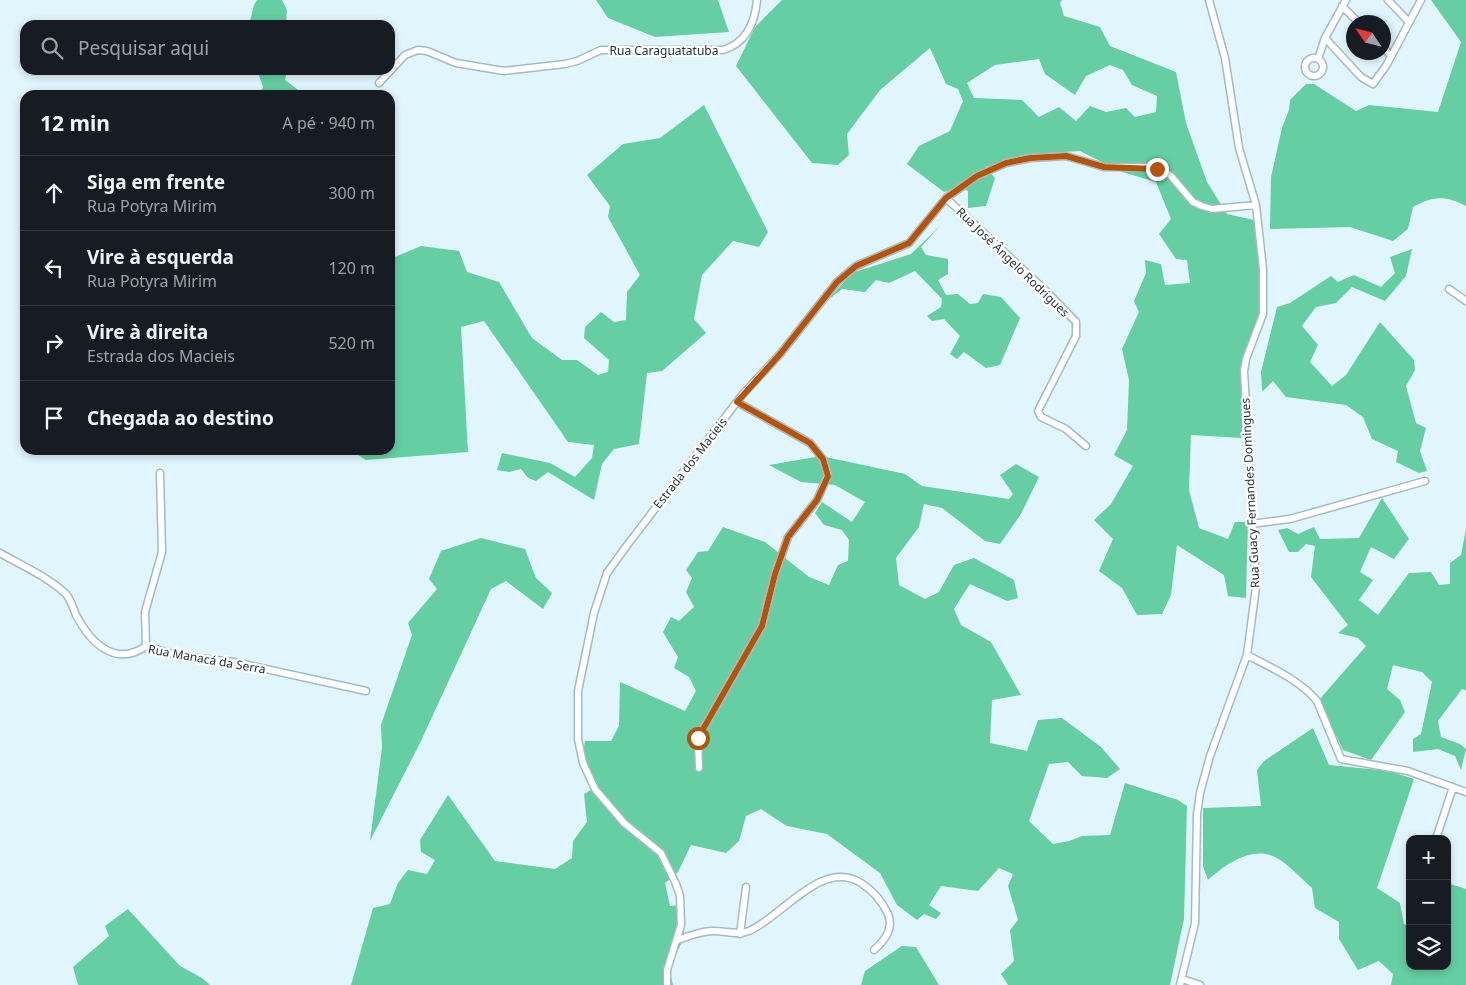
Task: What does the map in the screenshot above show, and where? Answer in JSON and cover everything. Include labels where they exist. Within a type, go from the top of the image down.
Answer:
[{"type":"street","name":"Rua Caraguatatuba","points":[[395,66],[405,55],[418,50],[427,51],[456,63],[504,71],[565,64],[577,61],[601,50],[723,50],[739,44],[747,34],[757,0]]},
{"type":"street","name":"Rua Guacy Fernandes Domingues","points":[[1181,982],[1196,917],[1197,814],[1200,793],[1210,756],[1247,654],[1256,586],[1251,524],[1244,371],[1246,359],[1263,314],[1264,287],[1256,205],[1239,148],[1228,73],[1209,0]]},
{"type":"street","points":[[1388,0],[1408,21]]},
{"type":"street","points":[[1391,56],[1408,21],[1421,0]]},
{"type":"street","points":[[1318,59],[1324,38],[1344,3],[1353,15]]},
{"type":"street","points":[[1324,38],[1361,77],[1373,84],[1388,60]]},
{"type":"street","name":"Rua Caraguatatuba","points":[[379,83],[386,75]]},
{"type":"street","name":"Estrada dos Macieis","points":[[667,985],[667,970],[678,940],[681,925],[680,896],[669,865],[657,848],[633,831],[614,812],[589,778],[578,738],[578,691],[588,638],[607,573],[737,402],[781,353],[837,282],[856,266],[909,243],[946,198],[966,182],[1006,163],[1030,158],[1066,156],[1104,167],[1148,167],[1162,170],[1171,176],[1193,202],[1212,209],[1256,205]]},
{"type":"street","name":"Rua José Ângelo Rodrigues","points":[[946,198],[1067,311],[1078,327],[1076,336],[1038,411],[1041,417],[1066,429],[1086,446]]},
{"type":"street","points":[[1449,289],[1466,301]]},
{"type":"street","points":[[699,768],[698,738],[762,626],[775,574],[788,537],[817,500],[828,476],[823,459],[810,443],[737,402]]},
{"type":"street","points":[[146,646],[145,612],[162,552],[160,473]]},
{"type":"street","points":[[1251,524],[1290,519],[1425,481]]},
{"type":"street","name":"Rua Manacá da Serra","points":[[0,552],[66,594],[86,632],[104,649],[113,654],[125,654],[146,646],[179,656],[234,662],[366,690]]},
{"type":"street","points":[[1247,654],[1312,694],[1317,701],[1341,759],[1408,772],[1466,792]]},
{"type":"street","points":[[1437,835],[1453,787]]},
{"type":"street","points":[[678,940],[710,931],[740,934],[760,925],[814,884],[824,879],[842,877],[856,880],[870,889],[890,920],[886,939],[874,950]]},
{"type":"street","points":[[740,934],[746,887]]},
{"type":"street","points":[[1181,982],[1200,985]]},
{"type":"green space","points":[[257,0],[282,0],[287,10],[286,20],[250,20]]},
{"type":"green space","points":[[596,0],[718,0],[729,32],[655,37],[608,18]]},
{"type":"green space","points":[[782,0],[1062,0],[1060,3],[1064,16],[1100,27],[1110,46],[1176,72],[1186,123],[1207,182],[1227,214],[1254,220],[1261,262],[1262,317],[1243,361],[1242,438],[1191,435],[1189,490],[1199,528],[1228,539],[1235,522],[1248,522],[1246,598],[1228,596],[1224,575],[1177,545],[1171,595],[1162,614],[1137,615],[1122,588],[1099,571],[1113,539],[1094,520],[1111,504],[1133,466],[1114,455],[1127,430],[1129,380],[1122,349],[1139,312],[1134,301],[1146,273],[1145,260],[1161,264],[1165,285],[1190,283],[1187,260],[1176,259],[1159,234],[1171,219],[1156,182],[1122,172],[1080,151],[1027,154],[985,167],[995,178],[986,206],[968,208],[968,191],[960,188],[944,192],[907,164],[919,146],[950,131],[963,101],[958,89],[946,84],[930,48],[880,90],[847,134],[849,155],[838,165],[812,163],[736,66],[755,27]],"holes":[[[1039,59],[1045,74],[1075,95],[1086,76],[1110,65],[1123,70],[1132,85],[1157,96],[1156,112],[1135,117],[1126,108],[1106,112],[1090,106],[1076,121],[1059,107],[1039,117],[1022,100],[974,98],[967,83],[995,65]]]},
{"type":"green space","points":[[1431,0],[1466,0],[1466,206],[1459,202],[1439,198],[1420,203],[1413,207],[1408,229],[1393,241],[1350,227],[1270,229],[1271,177],[1282,128],[1289,110],[1290,100],[1306,84],[1314,84],[1356,111],[1369,105],[1438,112],[1461,42]]},
{"type":"green space","points":[[259,75],[286,75],[285,80],[298,90],[262,90],[263,87]]},
{"type":"green space","points":[[704,105],[768,232],[759,247],[733,241],[702,275],[694,319],[706,333],[662,371],[647,373],[639,444],[614,449],[602,464],[594,500],[548,472],[536,481],[528,478],[521,469],[509,472],[497,470],[502,453],[550,463],[575,477],[592,458],[594,445],[568,442],[484,321],[461,327],[468,452],[366,460],[358,455],[395,455],[395,257],[421,246],[459,251],[467,272],[499,282],[532,338],[562,360],[577,360],[598,375],[608,372],[609,360],[584,338],[585,327],[601,312],[614,322],[626,320],[627,292],[640,275],[608,217],[610,206],[587,175],[623,144],[660,138]]},
{"type":"green space","points":[[940,226],[921,247],[926,255],[948,259],[948,274],[938,280],[946,295],[958,294],[970,304],[978,303],[983,294],[1001,297],[1020,318],[1000,365],[986,368],[964,352],[957,359],[950,354],[960,336],[944,319],[932,321],[927,316],[941,307],[942,299],[915,271],[889,283],[876,280],[865,292],[842,289],[828,300],[852,273],[911,254]]},
{"type":"green space","points":[[1412,249],[1406,276],[1385,301],[1352,287],[1336,303],[1316,307],[1302,326],[1318,345],[1310,362],[1332,386],[1346,375],[1380,322],[1414,360],[1415,370],[1406,386],[1416,423],[1426,428],[1420,451],[1427,471],[1419,473],[1396,462],[1398,451],[1372,439],[1363,417],[1346,405],[1286,397],[1273,381],[1263,391],[1261,372],[1277,307],[1290,303],[1331,276],[1338,282],[1354,275],[1381,287],[1395,273],[1390,257]]},
{"type":"green space","points":[[821,456],[905,474],[922,486],[1009,499],[1013,494],[1000,475],[1016,464],[1039,477],[1021,514],[1000,544],[985,541],[942,508],[924,504],[919,527],[896,558],[899,585],[925,599],[939,592],[954,565],[974,558],[1014,580],[1018,598],[1007,601],[970,584],[954,609],[961,625],[991,642],[1021,695],[992,700],[990,743],[1027,751],[1038,720],[1062,718],[1101,747],[1120,769],[1107,778],[1082,776],[1068,762],[1049,764],[1029,821],[1053,844],[1082,836],[1110,835],[1125,783],[1178,800],[1187,806],[1184,919],[1170,985],[1008,985],[1001,974],[1014,961],[1010,930],[1018,920],[1008,886],[1013,874],[999,868],[978,891],[941,886],[929,905],[941,913],[936,919],[924,914],[917,920],[897,905],[880,873],[827,834],[787,826],[761,809],[746,816],[739,841],[726,853],[691,845],[678,872],[665,883],[670,906],[683,905],[684,938],[669,968],[673,985],[351,985],[373,908],[390,904],[398,883],[408,870],[427,874],[435,860],[421,852],[420,840],[448,795],[495,861],[555,869],[572,858],[573,841],[587,822],[584,794],[593,789],[582,758],[585,741],[611,741],[619,726],[620,682],[685,711],[696,691],[689,677],[674,668],[678,657],[663,632],[671,617],[679,621],[694,607],[686,592],[692,578],[686,570],[698,552],[708,551],[723,527],[765,542],[809,577],[829,585],[838,565],[848,561],[849,540],[842,530],[824,525],[815,513],[822,502],[852,522],[865,502],[835,485],[801,482],[769,465]]},
{"type":"green space","points":[[1382,498],[1409,539],[1394,559],[1371,547],[1360,572],[1373,580],[1359,600],[1378,615],[1409,573],[1431,572],[1439,585],[1450,584],[1450,563],[1461,555],[1466,529],[1466,690],[1462,689],[1438,721],[1441,737],[1460,744],[1466,749],[1461,770],[1455,756],[1438,749],[1413,752],[1413,739],[1421,734],[1432,682],[1422,672],[1393,665],[1387,689],[1400,700],[1405,712],[1371,760],[1343,750],[1319,700],[1366,646],[1358,638],[1338,633],[1348,625],[1311,577],[1315,546],[1306,544],[1298,552],[1289,552],[1278,530],[1287,528],[1298,534],[1314,527],[1320,539],[1359,538]]},
{"type":"green space","points":[[481,538],[525,549],[536,578],[552,593],[543,609],[506,581],[491,589],[421,741],[370,841],[382,748],[381,725],[412,635],[408,623],[437,589],[429,579],[441,551]]},
{"type":"green space","points":[[1313,728],[1329,765],[1389,771],[1414,779],[1377,888],[1400,903],[1404,924],[1406,925],[1406,970],[1451,970],[1451,884],[1466,889],[1466,985],[1391,985],[1393,974],[1379,961],[1358,970],[1339,939],[1339,922],[1315,908],[1312,888],[1288,866],[1273,856],[1255,854],[1246,856],[1230,863],[1208,880],[1203,866],[1203,808],[1261,806],[1257,770],[1264,761]]},
{"type":"green space","points":[[128,909],[180,966],[202,978],[210,985],[78,985],[73,967],[109,936],[105,926]]},
{"type":"green space","points":[[902,946],[916,947],[939,985],[861,985],[865,971]]},
{"type":"route","points":[[698,738],[762,626],[775,574],[788,537],[817,500],[828,476],[828,468],[810,443],[762,418],[737,402],[743,394],[781,353],[792,337],[847,272],[856,266],[905,246],[930,220],[946,198],[977,176],[1006,163],[1030,158],[1066,156],[1104,167],[1148,167],[1157,169]]}]
